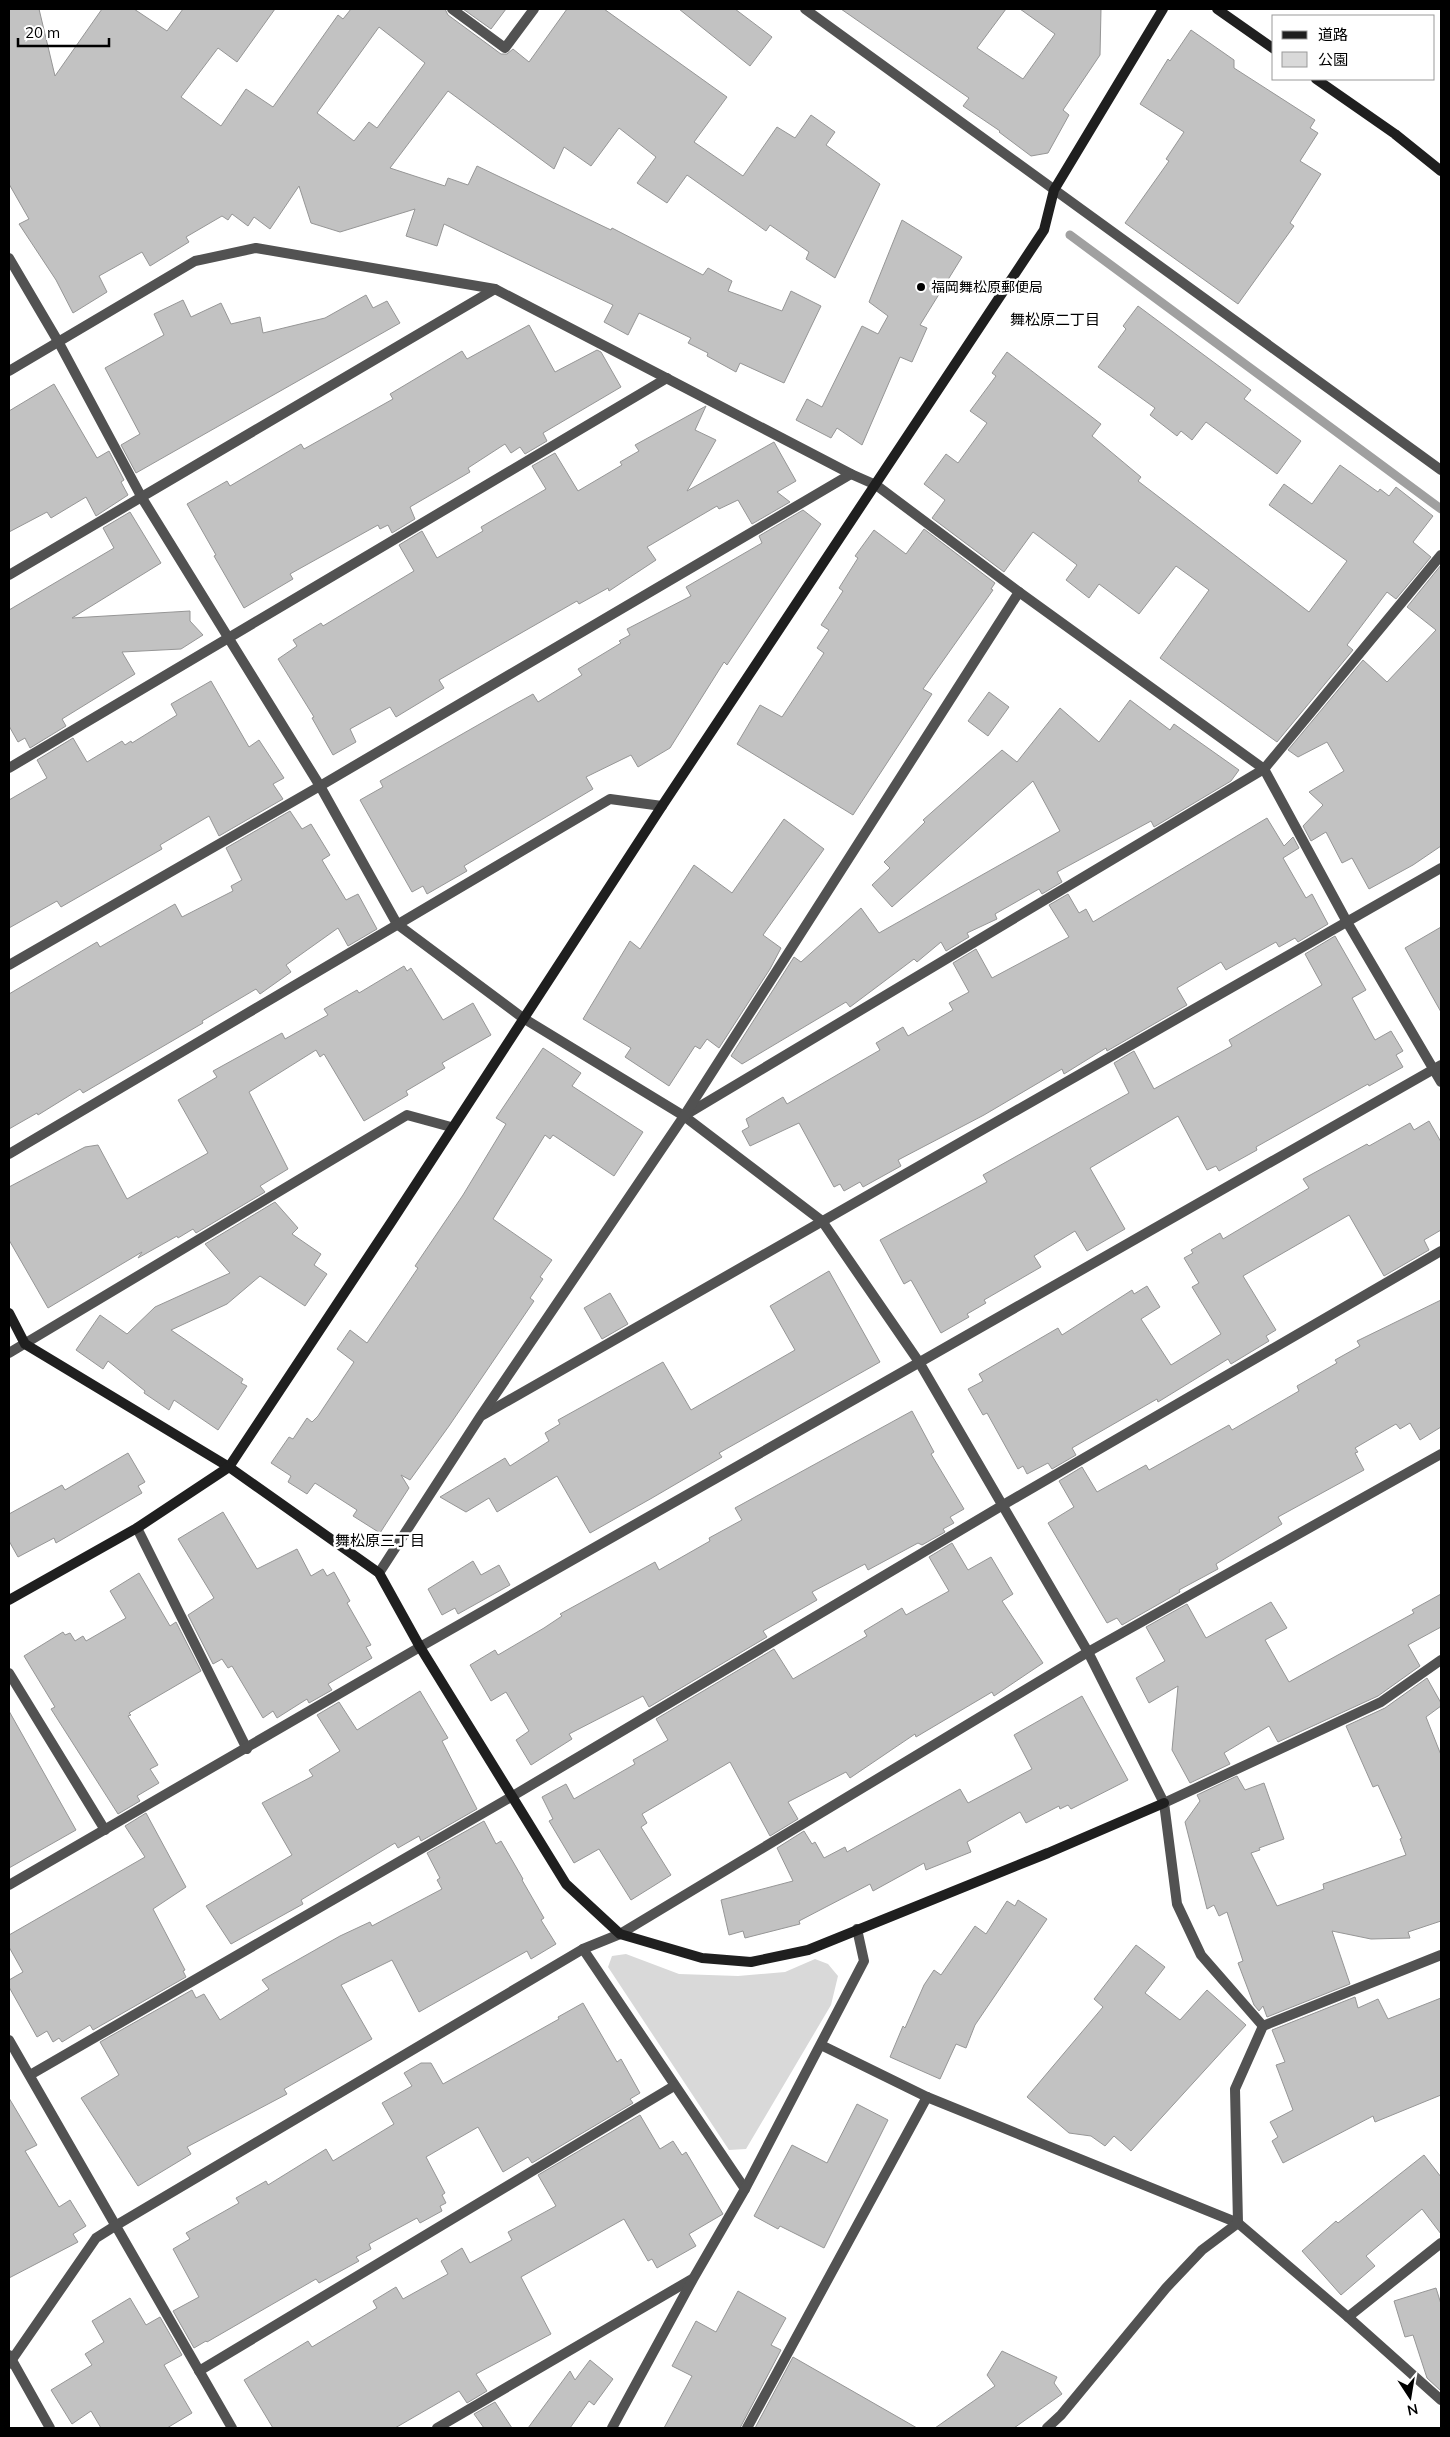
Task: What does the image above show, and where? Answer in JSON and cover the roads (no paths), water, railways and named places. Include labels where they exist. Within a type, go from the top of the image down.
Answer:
[{"type":"street","points":[[452,9],[505,48],[534,9]]},
{"type":"street","points":[[805,9],[1441,470]]},
{"type":"street","points":[[9,1600],[137,1528],[228,1466],[387,1229],[451,1127],[662,806],[1044,230],[1054,190],[1163,9]]},
{"type":"street","points":[[1217,9],[1272,48]]},
{"type":"street","points":[[1317,80],[1395,134],[1441,171]]},
{"type":"street","points":[[9,372],[195,261],[256,248],[495,289],[851,474],[876,485],[1019,592],[1264,769],[1347,922],[1438,1067],[1441,1082]]},
{"type":"street","points":[[9,258],[59,343],[142,498],[228,640],[320,786],[397,924],[523,1018],[684,1116],[822,1221],[919,1362],[1088,1652],[1164,1803],[1177,1904],[1201,1955],[1263,2026]]},
{"type":"street","points":[[9,575],[495,289]]},
{"type":"street","points":[[9,768],[668,378]]},
{"type":"street","points":[[9,964],[320,786],[851,474]]},
{"type":"street","points":[[684,1116],[1264,769],[1441,555]]},
{"type":"street","points":[[378,1572],[480,1417],[684,1116],[1019,592]]},
{"type":"street","points":[[9,1154],[610,799],[662,806]]},
{"type":"street","points":[[480,1417],[1441,868]]},
{"type":"street","points":[[9,1885],[247,1749],[420,1647],[1438,1067]]},
{"type":"street","points":[[9,1353],[407,1115],[451,1127]]},
{"type":"street","points":[[30,2075],[511,1797],[1003,1505],[1441,1251]]},
{"type":"street","points":[[9,1313],[25,1344],[228,1466],[378,1572],[420,1647],[566,1884],[620,1934],[702,1958],[751,1962],[808,1950],[1048,1853],[1164,1803],[1381,1702],[1441,1660]]},
{"type":"street","points":[[50,2428],[10,2359],[96,2238],[582,1949],[620,1934],[1088,1652],[1441,1454]]},
{"type":"street","points":[[137,1528],[247,1749]]},
{"type":"street","points":[[9,1673],[105,1830]]},
{"type":"street","points":[[612,2428],[693,2279],[745,2189],[864,1961],[857,1929]]},
{"type":"street","points":[[582,1949],[745,2189]]},
{"type":"street","points":[[1238,2223],[1235,2089],[1263,2026],[1441,1955]]},
{"type":"street","points":[[9,2040],[232,2428]]},
{"type":"street","points":[[821,2045],[927,2097],[1238,2223],[1441,2400]]},
{"type":"street","points":[[199,2371],[674,2086]]},
{"type":"street","points":[[747,2428],[927,2097]]},
{"type":"street","points":[[1047,2428],[1061,2415],[1166,2288],[1202,2250],[1238,2223]]},
{"type":"street","points":[[1348,2317],[1441,2243]]},
{"type":"street","points":[[437,2428],[693,2279]]},
{"type":"waterway","points":[[1070,235],[1441,509]]},
{"type":"place","name":"福岡舞松原郵便局","points":[[921,287]]},
{"type":"district","name":"舞松原二丁目","points":[[1055,320]]},
{"type":"district","name":"舞松原三丁目","points":[[380,1541]]}]
